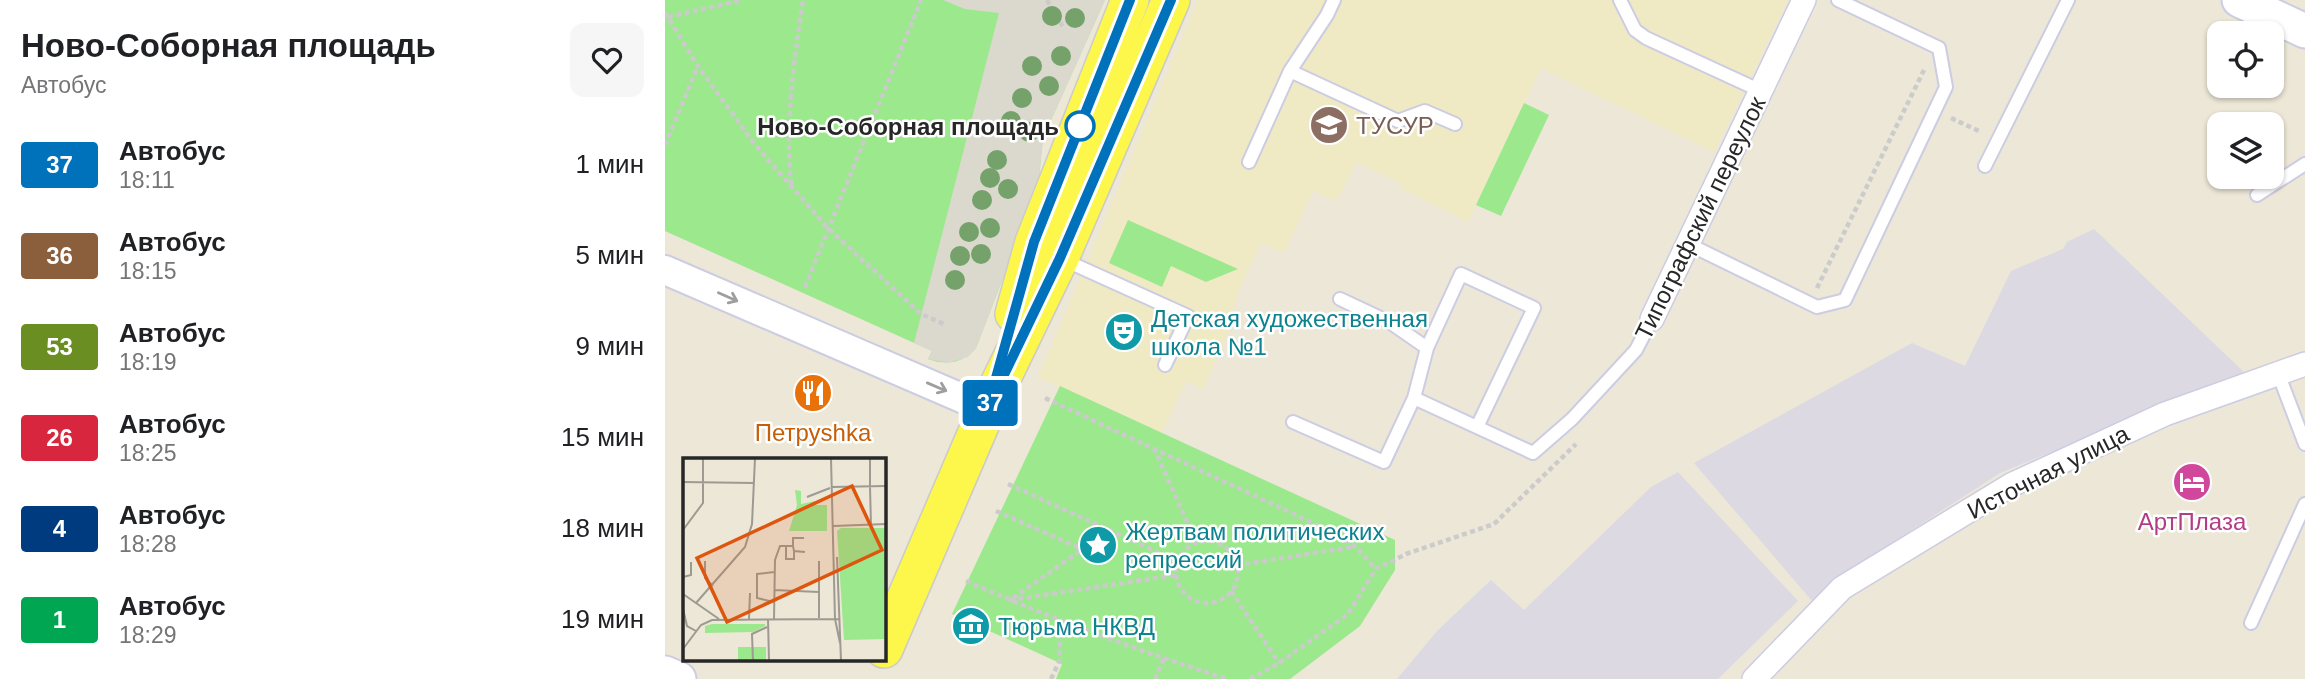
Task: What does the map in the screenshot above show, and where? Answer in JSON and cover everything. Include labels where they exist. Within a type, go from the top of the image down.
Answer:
[{"type":"main road","points":[[987,410],[1034,242],[1130,0]]},
{"type":"main road","points":[[885,647],[987,410],[1060,258],[1171,0]]},
{"type":"main road","points":[[2239,0],[2305,31]]},
{"type":"main road","points":[[871,679],[878,662]]},
{"type":"main road","points":[[665,673],[679,679]]},
{"type":"street","name":"Типографский переулок","points":[[1653,319],[1804,0]]},
{"type":"street","points":[[665,270],[987,410]]},
{"type":"street","name":"Источная улица","points":[[1754,679],[1842,588],[2011,485],[2165,414],[2305,364]]},
{"type":"lane","points":[[1249,162],[1290,71],[1334,0]]},
{"type":"lane","points":[[1620,0],[1635,30],[1646,38],[1761,91]]},
{"type":"lane","points":[[1688,244],[1817,307],[1845,300],[1946,87],[1939,48],[1838,0]]},
{"type":"lane","points":[[1985,166],[2068,0]]},
{"type":"lane","points":[[1290,71],[1398,121],[1425,111],[1455,124]]},
{"type":"lane","points":[[2257,195],[2305,164]]},
{"type":"lane","points":[[1060,258],[1188,316],[1165,365]]},
{"type":"lane","points":[[1293,422],[1384,462],[1415,398],[1427,348],[1461,274],[1534,308],[1477,427],[1415,398]]},
{"type":"lane","points":[[1340,299],[1391,323],[1427,348]]},
{"type":"lane","name":"Типографский переулок","points":[[1477,427],[1532,453],[1572,419],[1636,350],[1653,319]]},
{"type":"lane","points":[[2278,373],[2305,444]]},
{"type":"lane","points":[[2251,623],[2305,504]]},
{"type":"path","points":[[742,0],[666,16],[698,66],[756,146],[828,228],[921,314],[946,326]]},
{"type":"path","points":[[791,185],[789,124],[794,60],[803,0]]},
{"type":"path","points":[[805,287],[922,0]]},
{"type":"path","points":[[1047,0],[1063,27]]},
{"type":"path","points":[[1814,295],[1928,62]]},
{"type":"path","points":[[665,145],[698,66]]},
{"type":"path","points":[[1935,111],[1998,139]]},
{"type":"path","points":[[1045,398],[1311,522],[1356,547],[1376,569]]},
{"type":"path","points":[[1250,679],[1279,663],[1348,614],[1376,569],[1406,554],[1494,524],[1586,434],[1572,419]]},
{"type":"path","points":[[1154,448],[1196,542]]},
{"type":"path","points":[[1008,484],[1177,561]]},
{"type":"path","points":[[996,511],[1083,550]]},
{"type":"path","points":[[1009,601],[1083,550],[1095,523]]},
{"type":"path","points":[[1196,542],[1223,545],[1237,565],[1237,578],[1231,591],[1216,602],[1196,601],[1181,590],[1176,575],[1177,561],[1182,552],[1196,542]]},
{"type":"path","points":[[1237,565],[1356,547]]},
{"type":"path","points":[[1009,601],[1176,575]]},
{"type":"path","points":[[965,581],[1061,621],[1164,659],[1228,679]]},
{"type":"path","points":[[1231,591],[1279,663]]},
{"type":"path","points":[[1051,679],[1059,662],[1061,621]]},
{"type":"path","points":[[1155,679],[1164,659]]},
{"type":"shaded area","points":[[943,0],[1105,0],[1043,138],[1038,188],[976,348],[968,357],[948,363],[928,359],[932,351],[914,343],[999,13],[965,9]]},
{"type":"shaded area","name":"ТУСУР","points":[[1198,0],[1788,0],[1714,152],[1541,68],[1468,222],[1400,188],[1402,184],[1357,162],[1336,201],[1313,191],[1284,253],[1261,243],[1237,295],[1228,333],[1203,389],[1186,381],[1162,433],[1038,377]]},
{"type":"shaded area","points":[[2094,229],[2245,373],[2000,473],[1836,579],[1812,601],[1694,463],[1912,343],[1965,366],[2011,271],[2063,249],[2067,242]]},
{"type":"shaded area","points":[[1678,472],[1798,601],[1718,679],[1397,679],[1437,631],[1491,580],[1524,610],[1651,487]]},
{"type":"green space","name":"Ново-Соборная площадь","points":[[665,0],[1105,0],[1043,138],[1038,188],[976,348],[971,353],[954,362],[928,359],[932,351],[665,231]]},
{"type":"green space","points":[[1524,103],[1549,115],[1501,216],[1476,205]]},
{"type":"green space","points":[[1128,220],[1238,269],[1206,282],[1171,266],[1162,287],[1109,263]]},
{"type":"green space","points":[[1060,386],[1395,540],[1395,570],[1360,626],[1290,679],[1056,679],[1062,664],[952,614]]},
{"type":"bus line","name":"37","points":[[1130,0],[1034,242],[987,410],[1060,258],[1171,0]]},
{"type":"place","name":"ТУСУР","points":[[1329,125]]},
{"type":"place","name":"Ново-Соборная площадь","points":[[1080,126]]},
{"type":"place","name":"Детская художественная школа №1","points":[[1124,332]]},
{"type":"place","name":"Петруshka","points":[[813,393]]},
{"type":"place","name":"АртПлаза","points":[[2192,482]]},
{"type":"place","name":"Жертвам политических репрессий","points":[[1098,545]]},
{"type":"place","name":"Тюрьма НКВД","points":[[971,626]]}]
